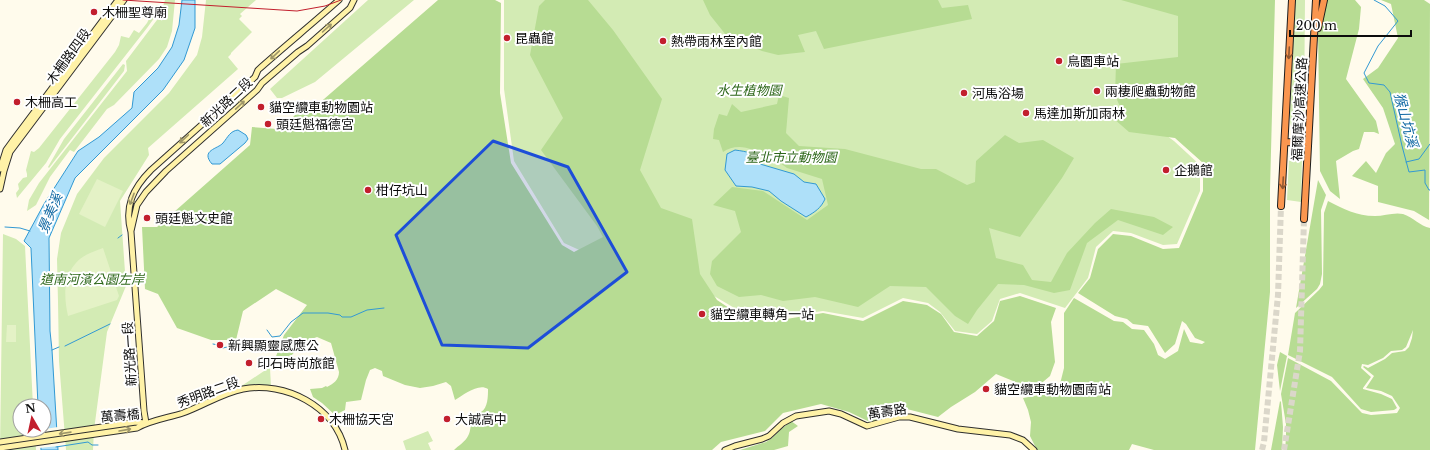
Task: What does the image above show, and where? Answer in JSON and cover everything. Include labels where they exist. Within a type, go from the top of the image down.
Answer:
[{"type":"highway","name":"福爾摩沙高速公路","points":[[1281,206],[1292,0]]},
{"type":"highway","name":"福爾摩沙高速公路","points":[[1304,220],[1316,0]]},
{"type":"highway","points":[[1314,46],[1324,0]]},
{"type":"highway","points":[[1285,142],[1308,142]]},
{"type":"street","name":"木柵路四段","points":[[0,169],[6,150],[118,0]]},
{"type":"street","name":"木柵路四段","points":[[0,189],[10,152],[124,0]]},
{"type":"street","name":"新光路二段","points":[[134,283],[131,232],[128,222],[129,204],[134,191],[141,180],[255,76],[258,70],[339,0]]},
{"type":"street","name":"新光路二段","points":[[131,232],[137,205],[146,192],[159,178],[216,125],[257,90],[262,83],[350,8],[354,0]]},
{"type":"street","points":[[151,170],[159,178]]},
{"type":"street","name":"新光路一段","points":[[134,283],[146,423]]},
{"type":"street","name":"秀明路二段","points":[[146,423],[181,413],[237,391],[256,388],[272,389],[298,397],[321,410],[335,426],[346,450]]},
{"type":"street","name":"萬壽路","points":[[725,450],[769,436],[783,423],[796,416],[829,411],[841,414],[867,426],[900,417],[910,417],[958,429],[1010,435],[1023,440],[1034,450]]},
{"type":"street","name":"萬壽橋","points":[[2,441],[136,422],[146,423]]},
{"type":"street","name":"萬壽橋","points":[[1,448],[137,428],[146,423]]},
{"type":"highlighted area","points":[[493,141],[568,167],[627,272],[528,348],[442,345],[396,235]]},
{"type":"green space","points":[[165,0],[175,0],[172,31],[167,47],[159,59],[114,105],[107,109],[74,152],[70,150],[50,177],[36,205],[27,211],[29,200],[39,183],[127,71],[126,61],[160,16]]},
{"type":"green space","name":"道南河濱公園左岸","points":[[206,0],[256,0],[240,14],[242,16],[239,19],[252,32],[228,57],[238,69],[148,148],[149,155],[120,201],[126,286],[107,332],[94,430],[93,450],[66,450],[59,361],[57,259],[61,233],[77,194],[104,158],[169,93],[197,55],[202,37]]},
{"type":"green space","points":[[368,0],[414,0],[315,82],[282,98],[277,98],[270,89]]},
{"type":"green space","points":[[438,0],[495,0],[501,3],[500,93],[511,163],[562,245],[574,252],[603,237],[597,226],[541,150],[563,118],[530,55],[539,6],[545,0],[588,0],[613,30],[662,99],[640,170],[661,208],[692,219],[700,274],[717,300],[738,314],[768,322],[823,313],[863,321],[903,301],[927,305],[941,314],[954,332],[977,336],[994,321],[1000,301],[1020,296],[1056,308],[1051,322],[1055,362],[1050,376],[1037,387],[1023,385],[996,374],[975,392],[938,417],[903,408],[876,425],[849,412],[821,404],[783,413],[765,431],[721,442],[712,450],[454,450],[467,438],[473,418],[485,408],[488,389],[480,387],[455,400],[451,386],[446,382],[420,388],[405,385],[383,376],[382,371],[375,368],[370,370],[361,400],[346,402],[345,410],[336,416],[313,397],[310,389],[327,387],[338,377],[339,372],[331,343],[317,337],[307,341],[299,347],[286,363],[280,363],[275,359],[284,335],[307,305],[276,289],[243,311],[236,340],[211,340],[177,328],[158,294],[145,289],[142,227],[157,227],[250,145],[252,127],[277,129],[289,121],[298,112],[316,106]]},
{"type":"green space","name":"臺北市立動物園","points":[[504,0],[1206,0],[1222,25],[1139,116],[1174,141],[1200,165],[1200,191],[1177,244],[1163,245],[1131,233],[1113,231],[1096,247],[1088,278],[1065,308],[1020,293],[1000,299],[992,321],[977,334],[955,331],[940,312],[928,303],[903,298],[863,318],[823,311],[772,318],[743,313],[714,296],[610,264],[564,243],[514,161],[504,89]]},
{"type":"green space","points":[[703,0],[938,0],[942,8],[968,5],[972,19],[824,49],[816,31],[798,35],[805,52],[778,55],[762,51],[726,35],[710,15]]},
{"type":"green space","points":[[1121,0],[1275,0],[1270,189],[1270,292],[1255,450],[1154,450],[1132,444],[1129,450],[1037,450],[1030,436],[1031,422],[1023,398],[1046,394],[1060,384],[1064,368],[1064,313],[1074,298],[1114,321],[1123,322],[1132,329],[1144,330],[1154,344],[1158,355],[1165,359],[1178,351],[1184,329],[1190,342],[1202,344],[1205,342],[1195,338],[1186,324],[1182,321],[1175,344],[1165,353],[1148,326],[1133,324],[1127,319],[1115,316],[1078,293],[1090,278],[1098,249],[1113,234],[1131,236],[1163,249],[1179,248],[1203,191],[1203,163],[1175,138],[1129,132],[1113,118],[1121,109],[1115,95],[1116,64],[1178,57],[1178,16]]},
{"type":"green space","points":[[1295,0],[1305,0],[1304,113],[1302,125],[1297,131],[1295,131],[1290,122]]},
{"type":"green space","points":[[1324,0],[1355,0],[1361,7],[1359,29],[1346,79],[1376,121],[1379,134],[1374,132],[1364,132],[1359,149],[1336,161],[1340,199],[1330,191],[1320,171],[1318,30]]},
{"type":"green space","points":[[1381,0],[1424,0],[1430,4],[1429,220],[1414,211],[1378,202],[1378,186],[1352,176],[1366,161],[1376,173],[1386,153],[1395,144],[1383,108],[1363,79],[1378,68],[1398,38],[1391,4]]},
{"type":"green space","points":[[156,5],[159,6],[160,10],[60,139],[46,163],[17,198],[16,193],[19,189],[18,184],[23,178],[27,177],[26,170],[31,151],[34,152],[39,148],[115,52],[119,45],[121,36],[129,38],[134,30],[139,33],[147,23]]},
{"type":"green space","points":[[123,64],[125,65],[124,71],[49,168],[48,167],[64,139]]},
{"type":"green space","points":[[779,95],[789,98],[786,133],[799,146],[845,149],[921,169],[936,169],[967,185],[975,182],[976,161],[1005,135],[1019,143],[1043,140],[1074,158],[1062,178],[1020,237],[989,228],[996,258],[1023,265],[1032,280],[1051,282],[1067,253],[1095,223],[1111,209],[1154,217],[1173,227],[1163,235],[1118,220],[1087,243],[1070,290],[1054,293],[1024,285],[998,284],[968,324],[955,316],[926,287],[890,286],[858,307],[815,297],[783,301],[761,295],[739,297],[717,286],[710,274],[712,261],[741,232],[735,211],[713,205],[732,187],[763,191],[807,220],[828,205],[822,179],[787,168],[780,163],[767,162],[758,153],[747,148],[735,147],[723,152],[719,140],[713,139],[714,129],[719,114],[727,116],[732,104],[741,112],[777,104]]},
{"type":"green space","points":[[1295,151],[1301,154],[1302,159],[1301,202],[1287,200],[1289,159],[1290,155]]},
{"type":"green space","points":[[97,179],[123,191],[105,227],[79,214]]},
{"type":"green space","points":[[1318,180],[1326,195],[1321,210],[1322,274],[1320,284],[1317,289],[1296,308]]},
{"type":"green space","points":[[1328,201],[1350,212],[1362,215],[1375,216],[1396,213],[1403,214],[1430,228],[1430,450],[1285,450],[1286,424],[1281,394],[1288,358],[1331,381],[1362,413],[1371,415],[1397,413],[1400,408],[1392,396],[1381,391],[1366,388],[1374,376],[1363,367],[1368,368],[1385,359],[1392,353],[1405,351],[1409,347],[1413,330],[1406,347],[1402,350],[1391,351],[1383,358],[1368,365],[1362,364],[1361,368],[1371,377],[1363,389],[1392,399],[1397,408],[1394,410],[1371,412],[1361,409],[1332,377],[1288,355],[1295,313],[1323,285],[1324,213]]},
{"type":"green space","points":[[3,234],[16,239],[25,246],[33,398],[12,398],[12,438],[35,438],[36,450],[0,450]]},
{"type":"green space","points":[[103,248],[119,296],[117,300],[68,316],[65,290],[69,274],[78,260]]},
{"type":"green space","points":[[7,325],[16,325],[16,342],[6,342]]},
{"type":"green space","points":[[1280,352],[1287,356],[1280,391],[1277,365]]},
{"type":"green space","points":[[269,357],[273,365],[270,368],[271,386],[252,385],[240,387],[267,369]]},
{"type":"green space","points":[[1280,401],[1283,427],[1282,450],[1271,450]]},
{"type":"green space","points":[[791,421],[798,426],[789,432],[788,446],[774,450],[740,450],[766,442]]},
{"type":"green space","points":[[428,431],[433,441],[428,443],[431,450],[406,450],[403,441]]},
{"type":"water","name":"景美溪","points":[[182,0],[195,0],[195,28],[184,60],[163,90],[75,178],[49,238],[50,331],[58,450],[41,450],[40,438],[52,438],[52,398],[38,398],[31,248],[24,241],[44,204],[78,151],[99,137],[132,108],[134,92],[158,68],[172,47],[179,25]]},
{"type":"water","points":[[238,130],[246,135],[248,139],[245,143],[220,164],[212,164],[208,156],[211,150],[221,145],[231,133]]},
{"type":"water","points":[[735,150],[750,153],[760,164],[794,174],[804,182],[816,184],[825,199],[822,205],[806,217],[781,201],[769,191],[752,187],[736,186],[725,170],[727,154]]},
{"type":"pier","points":[[58,427],[59,446],[39,448],[38,438],[52,438],[52,428]]},
{"type":"waterway","name":"猴山坑溪","points":[[1374,0],[1385,6],[1398,21],[1378,46],[1364,73],[1369,83],[1384,85],[1390,92],[1409,172],[1425,170],[1425,183],[1430,190]]},
{"type":"waterway","points":[[1406,162],[1419,159],[1430,144]]},
{"type":"waterway","name":"景美溪","points":[[5,227],[20,228],[30,231]]},
{"type":"waterway","points":[[118,238],[122,235]]},
{"type":"waterway","points":[[267,330],[272,337],[280,336],[291,322],[303,313],[328,313],[340,315],[342,317],[351,317],[367,310],[384,308]]},
{"type":"waterway","points":[[65,346],[110,324]]},
{"type":"waterway","points":[[223,348],[235,345],[242,340]]},
{"type":"waterway","points":[[213,344],[218,345]]},
{"type":"waterway","points":[[52,350],[59,347]]},
{"type":"waterway","points":[[56,447],[88,442],[92,445],[98,445]]},
{"type":"tunnel","points":[[1262,450],[1278,295],[1281,206]]},
{"type":"tunnel","points":[[1284,450],[1300,351],[1304,219]]},
{"type":"railway","points":[[123,0],[297,11],[325,6],[341,0]]},
{"type":"place","name":"木柵聖尊廟","points":[[94,12]]},
{"type":"place","name":"昆蟲館","points":[[507,38]]},
{"type":"place","name":"熱帶雨林室內館","points":[[663,41]]},
{"type":"place","name":"鳥園車站","points":[[1059,61]]},
{"type":"place","name":"兩棲爬蟲動物館","points":[[1097,91]]},
{"type":"place","name":"河馬浴場","points":[[964,93]]},
{"type":"place","name":"木柵高工","points":[[17,102]]},
{"type":"place","name":"貓空纜車動物園站","points":[[261,107]]},
{"type":"place","name":"馬達加斯加雨林","points":[[1026,113]]},
{"type":"place","name":"頭廷魁福德宮","points":[[268,124]]},
{"type":"place","name":"企鵝館","points":[[1166,170]]},
{"type":"place","name":"柑仔坑山","points":[[368,190]]},
{"type":"place","name":"頭廷魁文史館","points":[[147,218]]},
{"type":"place","name":"貓空纜車轉角一站","points":[[702,314]]},
{"type":"place","name":"新興顯靈感應公","points":[[220,345]]},
{"type":"place","name":"印石時尚旅館","points":[[249,363]]},
{"type":"place","name":"貓空纜車動物園南站","points":[[986,389]]},
{"type":"place","name":"木柵協天宮","points":[[321,419]]},
{"type":"place","name":"大誠高中","points":[[447,419]]},
{"type":"park label","name":"水生植物園","points":[[749,90]]}]
